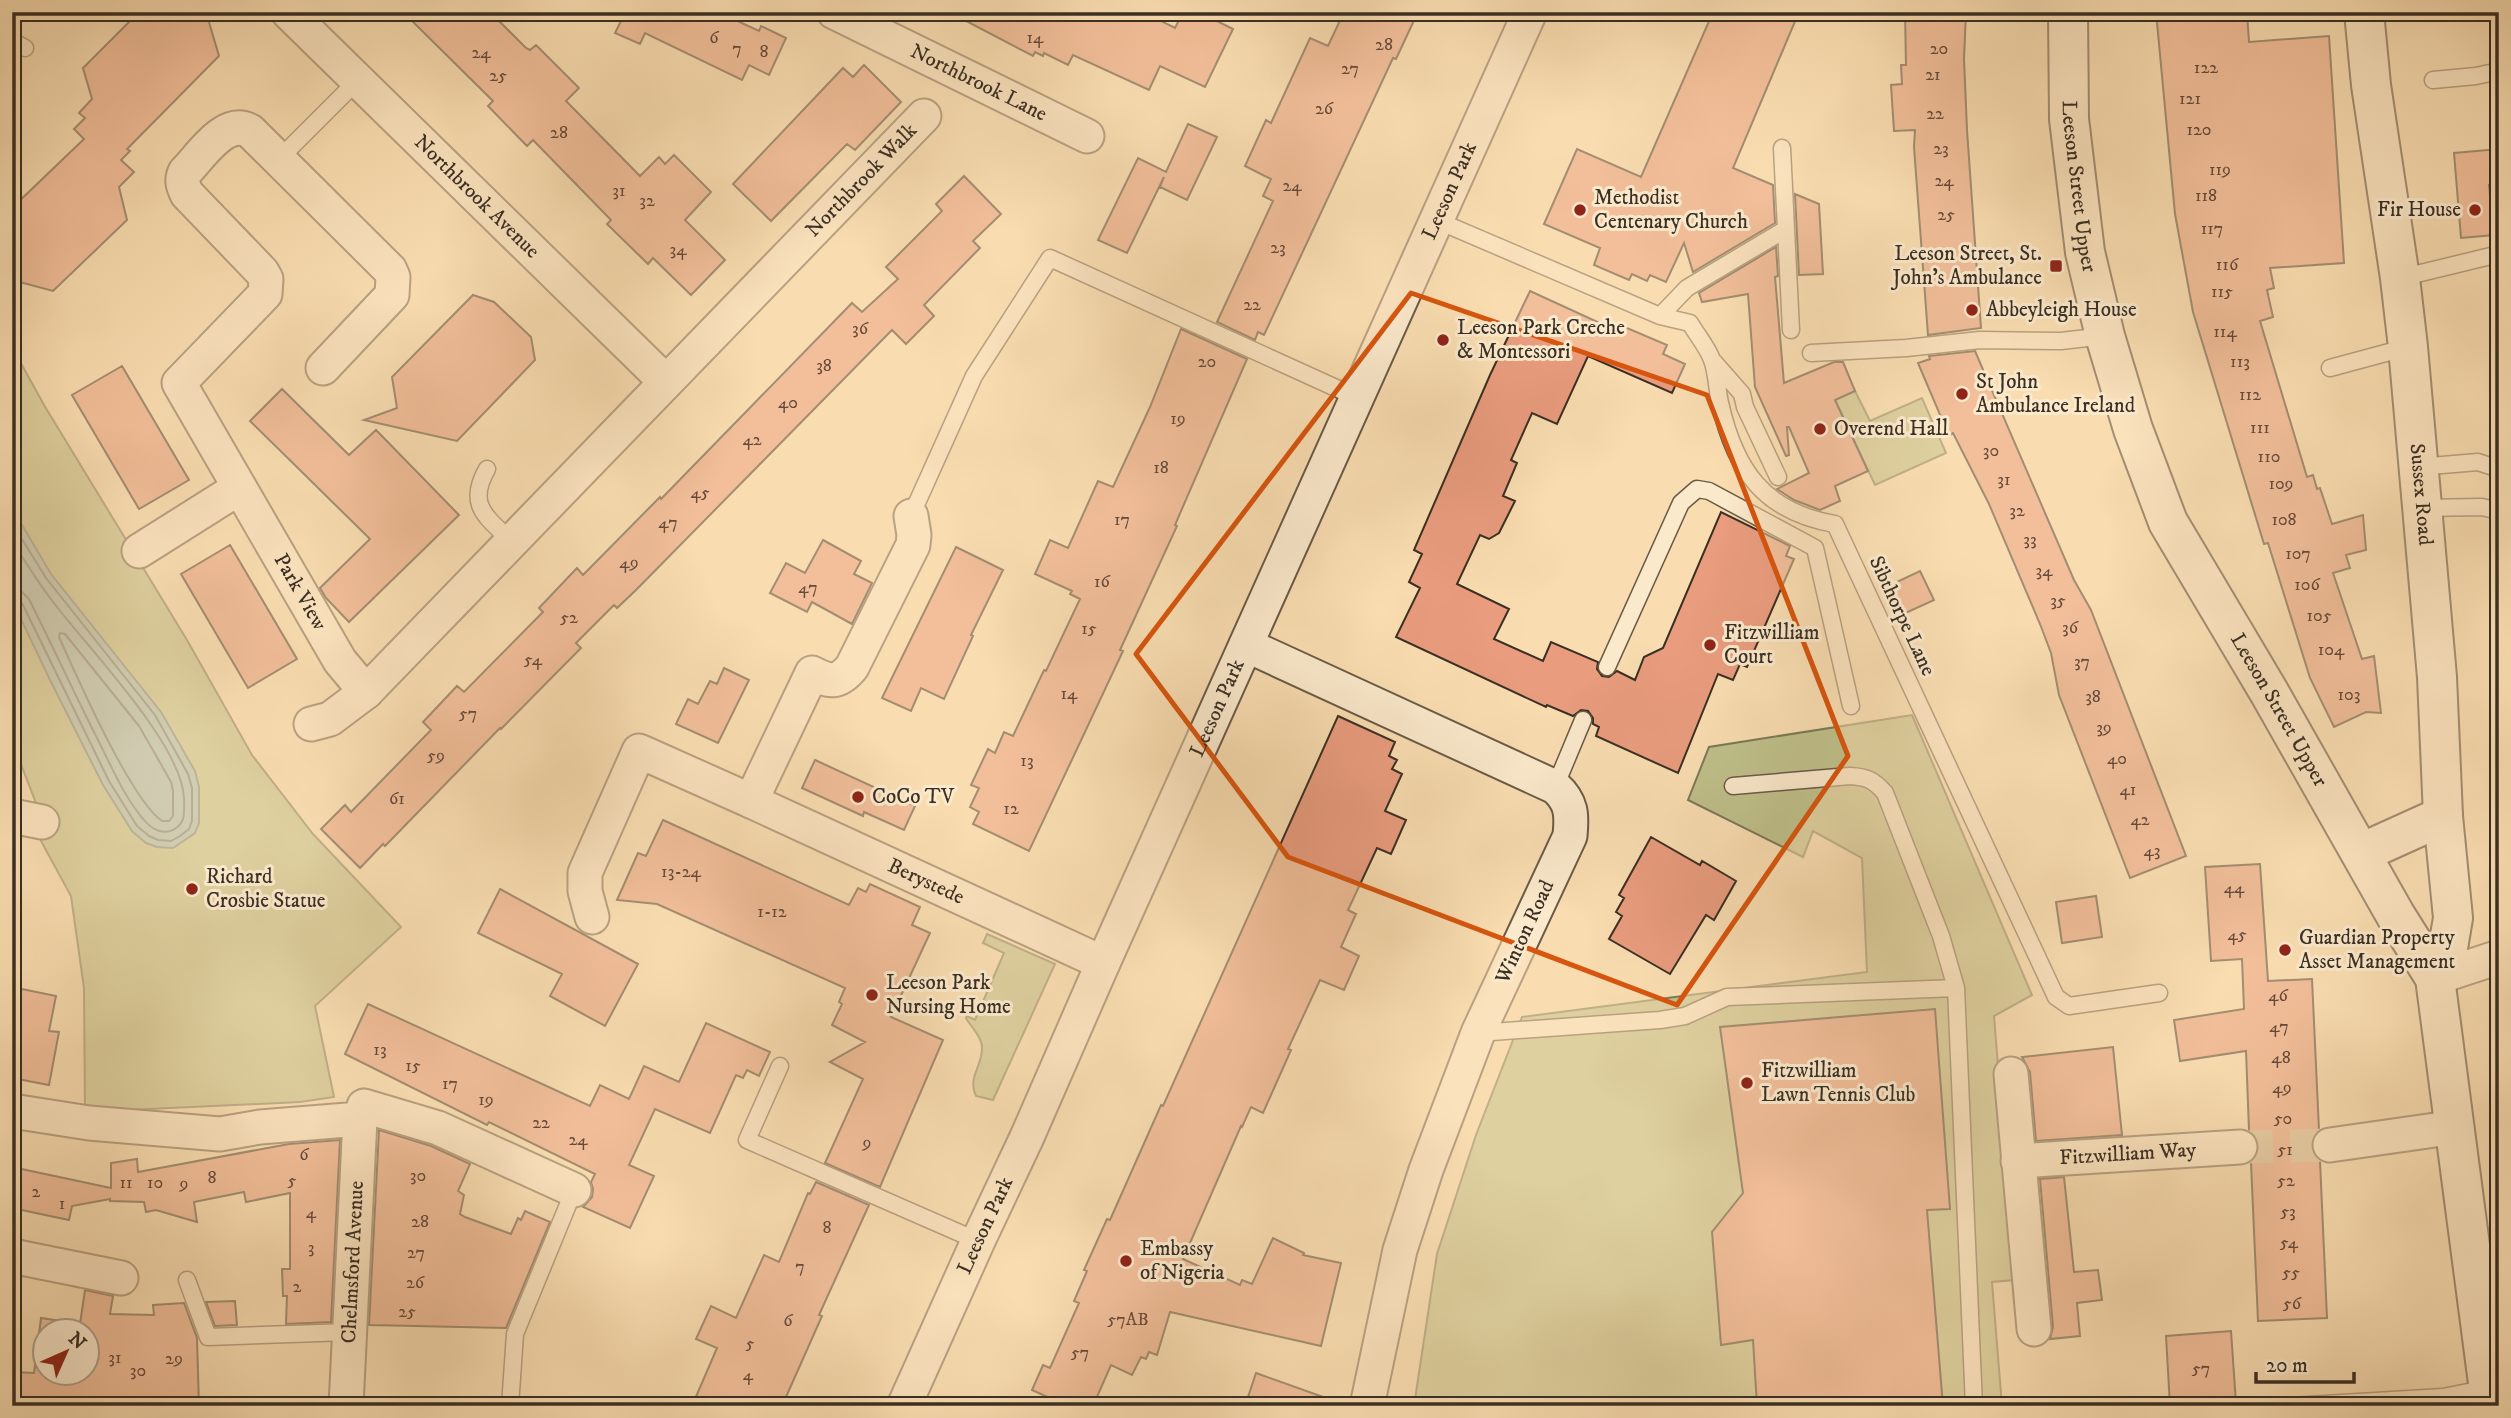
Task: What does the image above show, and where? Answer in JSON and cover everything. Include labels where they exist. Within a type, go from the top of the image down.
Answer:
[{"type":"main road","name":"Leeson Street Upper","points":[[2068,12],[2069,119],[2085,252],[2105,336],[2133,429],[2168,522],[2435,978],[2489,1397]]},
{"type":"main road","name":"Sussex Road","points":[[2364,12],[2371,85],[2408,347],[2437,677],[2443,816],[2453,918],[2448,948],[2435,978]]},
{"type":"main road","points":[[2361,853],[2443,816]]},
{"type":"street","name":"Northbrook Avenue","points":[[288,12],[666,382]]},
{"type":"street","name":"Northbrook Lane","points":[[834,12],[1087,136]]},
{"type":"street","name":"Leeson Park","points":[[904,1406],[1530,12]]},
{"type":"street","name":"Northbrook Walk","points":[[666,382],[924,116]]},
{"type":"street","name":"Park View","points":[[279,159],[250,131],[236,127],[226,130],[182,177],[187,194],[262,272],[266,287],[265,293],[179,383],[340,662],[366,692]]},
{"type":"street","points":[[279,159],[390,270],[393,277],[392,295],[323,368]]},
{"type":"street","points":[[311,724],[330,719],[366,692],[666,382]]},
{"type":"street","points":[[139,551],[239,488]]},
{"type":"street","points":[[751,801],[812,673],[829,681],[839,678],[852,667],[913,545],[915,535],[911,516]]},
{"type":"street","points":[[1246,645],[1555,788]]},
{"type":"street","name":"Berystede","points":[[592,917],[585,891],[585,873],[639,751],[1103,962]]},
{"type":"street","name":"Winton Road","points":[[1367,1406],[1400,1250],[1426,1170],[1478,1033],[1570,836],[1571,807],[1565,796],[1555,788]]},
{"type":"street","points":[[2435,978],[2499,957]]},
{"type":"street","points":[[2011,1074],[2034,1329]]},
{"type":"street","points":[[12,1111],[89,1123],[220,1133],[360,1119],[364,1106],[438,1128],[574,1190]]},
{"type":"street","name":"Chelmsford Avenue","points":[[346,1406],[360,1119]]},
{"type":"street","points":[[2330,1145],[2456,1128]]},
{"type":"street","name":"Fitzwilliam Way","points":[[2018,1161],[2240,1147]]},
{"type":"street","points":[[12,1255],[121,1278]]},
{"type":"lane","points":[[2433,80],[2499,71]]},
{"type":"lane","points":[[279,159],[357,81]]},
{"type":"lane","points":[[1782,148],[1791,330]]},
{"type":"lane","name":"Sibthorpe Lane","points":[[1436,220],[1660,316],[1690,323],[1712,360],[1728,435],[1737,458],[1772,500],[1795,514],[1835,524],[2056,997],[2068,1006],[2159,993]]},
{"type":"lane","points":[[1660,316],[1687,288],[1786,229]]},
{"type":"lane","points":[[2400,278],[2499,254]]},
{"type":"lane","points":[[911,516],[974,376],[1050,258],[1358,398]]},
{"type":"lane","points":[[1811,354],[1980,340],[2061,341],[2105,336]]},
{"type":"lane","points":[[2330,368],[2408,347]]},
{"type":"lane","points":[[1712,360],[1742,394],[1745,407],[1778,477]]},
{"type":"lane","points":[[2418,467],[2478,462],[2499,469]]},
{"type":"lane","points":[[488,469],[479,483],[480,511],[512,542]]},
{"type":"lane","points":[[1607,667],[1681,503],[1697,489],[1709,491],[1815,548]]},
{"type":"lane","points":[[2422,508],[2482,507],[2499,511]]},
{"type":"lane","points":[[1815,521],[1819,541],[1815,548],[1851,706]]},
{"type":"lane","points":[[1555,788],[1583,720]]},
{"type":"lane","points":[[1734,786],[1850,776],[1867,777],[1876,782],[1885,793],[1932,912],[1950,961],[1956,988],[1974,1406]]},
{"type":"lane","points":[[1478,1033],[1660,1020],[1685,1016],[1727,997],[1956,988]]},
{"type":"lane","points":[[780,1066],[747,1140],[978,1241]]},
{"type":"lane","points":[[510,1406],[515,1334],[574,1190]]},
{"type":"lane","points":[[187,1280],[208,1337],[349,1332]]},
{"type":"lane","points":[[2291,1406],[2489,1397]]},
{"type":"highlighted area","points":[[1411,293],[1707,395],[1848,756],[1677,1005],[1288,857],[1136,654]]},
{"type":"green space","points":[[12,347],[44,405],[187,640],[252,755],[313,834],[401,927],[315,1006],[334,1097],[300,1102],[85,1112],[84,988],[71,896],[41,841],[39,811],[12,741]]},
{"type":"green space","points":[[1855,391],[1870,421],[1922,398],[1946,453],[1875,485],[1835,400]]},
{"type":"green space","name":"Fitzwilliam Lawn Tennis Club","points":[[1912,715],[2032,995],[1994,1016],[2015,1280],[1992,1282],[2002,1406],[1414,1406],[1437,1254],[1476,1135],[1522,1017],[1867,972],[1862,858],[1813,831],[1803,857],[1688,800],[1709,747]]},
{"type":"green space","points":[[987,934],[1055,964],[993,1100],[976,1096],[973,1083],[982,1054],[982,1043],[966,1018],[967,1016],[975,1020],[1004,953],[983,943]]},
{"type":"water","points":[[12,508],[51,574],[161,712],[195,771],[199,787],[199,823],[195,833],[173,848],[146,843],[132,831],[103,785],[12,600]]},
{"type":"building","points":[[139,12],[206,12],[219,56],[127,149],[130,151],[121,160],[134,172],[119,187],[127,220],[53,291],[12,280],[12,208],[84,139],[74,129],[85,118],[79,113],[92,99],[83,68]]},
{"type":"building","points":[[403,12],[490,12],[526,48],[530,50],[536,45],[579,88],[566,101],[640,176],[659,157],[665,164],[674,155],[711,192],[685,220],[725,260],[691,295],[653,258],[648,264],[607,224],[611,220],[533,140],[527,146],[488,106],[493,101]]},
{"type":"building","points":[[603,12],[718,12],[759,31],[761,26],[786,38],[769,75],[749,65],[742,80],[645,33],[640,44],[615,33],[621,21]]},
{"type":"building","points":[[949,12],[1143,12],[1175,28],[1183,12],[1199,12],[1233,29],[1205,87],[1160,66],[1149,90],[1073,55],[1068,65],[1044,53],[1043,56],[1035,52],[1033,56]]},
{"type":"building","points":[[1344,12],[1418,12],[1396,59],[1393,58],[1264,335],[1258,332],[1255,340],[1217,322],[1273,201],[1263,196],[1271,179],[1245,166],[1266,120],[1271,123],[1310,38],[1328,46]]},
{"type":"building","points":[[1713,12],[1799,12],[1733,168],[1773,185],[1775,223],[1693,272],[1684,243],[1666,282],[1650,275],[1647,281],[1632,274],[1629,280],[1594,265],[1600,248],[1544,224],[1577,149],[1641,177]]},
{"type":"building","points":[[1905,12],[1966,12],[1964,59],[1967,130],[1981,328],[1928,335],[1915,130],[1894,131],[1891,85],[1902,84],[1901,65],[1906,65]]},
{"type":"building","points":[[2156,12],[2247,12],[2249,42],[2329,36],[2344,263],[2270,268],[2274,288],[2267,290],[2273,317],[2260,321],[2307,477],[2313,475],[2317,489],[2320,488],[2332,524],[2363,515],[2366,550],[2346,555],[2350,568],[2333,573],[2362,659],[2374,656],[2381,713],[2366,712],[2334,727],[2310,678],[2268,543],[2264,544],[2193,312],[2175,214]]},
{"type":"building","points":[[864,65],[901,102],[855,150],[847,144],[771,221],[733,184],[843,68],[853,77]]},
{"type":"building","points":[[1188,124],[1217,137],[1187,200],[1160,187],[1164,177],[1127,253],[1098,240],[1138,158],[1166,172]]},
{"type":"building","name":"Fir House","points":[[2499,149],[2499,184],[2489,185],[2494,235],[2461,238],[2454,153]]},
{"type":"building","points":[[964,176],[1001,214],[973,241],[980,248],[924,305],[934,316],[906,344],[892,330],[636,590],[617,608],[614,605],[576,643],[581,648],[360,868],[321,829],[345,805],[351,812],[431,730],[423,722],[457,686],[464,692],[543,612],[539,608],[577,568],[583,575],[852,303],[862,312],[898,279],[886,267],[942,211],[936,204]]},
{"type":"building","points":[[1795,194],[1819,204],[1823,274],[1799,275]]},
{"type":"building","points":[[1776,247],[1778,276],[1775,277],[1784,383],[1834,362],[1843,362],[1855,391],[1835,400],[1868,471],[1835,486],[1840,501],[1820,510],[1794,500],[1777,489],[1809,473],[1789,427],[1789,455],[1786,456],[1755,387],[1748,294],[1702,302],[1699,293]]},
{"type":"building","points":[[1530,291],[1617,331],[1620,325],[1667,345],[1663,354],[1685,364],[1672,393],[1588,356],[1557,424],[1532,413],[1511,460],[1517,463],[1503,496],[1515,501],[1499,533],[1489,539],[1480,535],[1457,584],[1509,609],[1494,639],[1543,661],[1551,642],[1598,662],[1597,669],[1602,676],[1609,677],[1617,671],[1635,680],[1644,657],[1663,648],[1721,512],[1790,546],[1786,556],[1794,559],[1747,667],[1740,664],[1733,680],[1718,674],[1678,773],[1596,736],[1599,727],[1593,724],[1593,718],[1588,711],[1581,710],[1573,716],[1547,705],[1546,707],[1396,637],[1420,588],[1409,582],[1422,554],[1414,550],[1490,375]]},
{"type":"building","points":[[473,295],[494,302],[531,337],[535,360],[457,441],[364,420],[397,408],[392,377]]},
{"type":"building","points":[[1181,329],[1247,359],[1175,525],[1177,526],[1120,650],[1123,651],[1029,851],[973,824],[979,812],[970,807],[979,788],[971,785],[988,749],[995,753],[1004,732],[1013,736],[1080,599],[1070,594],[1072,591],[1035,574],[1050,540],[1068,548],[1098,481],[1113,487],[1150,407]]},
{"type":"building","points":[[1975,351],[2074,580],[2091,610],[2186,856],[2130,878],[2059,695],[2051,653],[2040,624],[1989,504],[1953,433],[1949,436],[1918,363],[1930,359],[1929,356]]},
{"type":"building","points":[[122,366],[189,480],[139,509],[72,395]]},
{"type":"building","points":[[282,389],[349,455],[376,430],[459,515],[349,622],[320,588],[370,539],[250,421]]},
{"type":"building","points":[[823,540],[861,561],[854,574],[872,583],[852,624],[812,602],[807,612],[770,593],[786,563],[805,573]]},
{"type":"building","points":[[230,545],[297,659],[248,688],[181,574]]},
{"type":"building","points":[[956,547],[1003,570],[944,699],[921,688],[911,711],[882,698]]},
{"type":"building","points":[[1920,571],[1934,600],[1897,617],[1884,588]]},
{"type":"building","points":[[724,668],[749,680],[718,743],[676,724],[688,699],[698,704],[710,681],[717,684]]},
{"type":"building","points":[[1338,716],[1395,742],[1389,756],[1397,760],[1392,769],[1402,774],[1385,811],[1406,820],[1391,854],[1377,848],[1348,910],[1356,914],[1341,947],[1359,956],[1344,990],[1320,980],[1288,1049],[1291,1050],[1263,1113],[1251,1107],[1183,1259],[1240,1285],[1242,1280],[1252,1284],[1273,1238],[1304,1253],[1303,1255],[1341,1263],[1321,1346],[1170,1312],[1157,1355],[1149,1352],[1146,1359],[1141,1357],[1132,1375],[1111,1365],[1093,1406],[1067,1406],[1032,1390],[1043,1365],[1050,1368],[1079,1303],[1074,1301],[1087,1271],[1084,1270],[1107,1219],[1110,1220],[1161,1105],[1163,1106]]},
{"type":"building","name":"CoCo TV","points":[[815,760],[915,806],[904,830],[864,812],[863,816],[802,788]]},
{"type":"building","points":[[663,820],[849,905],[858,888],[866,892],[870,884],[920,907],[912,925],[930,933],[891,1017],[943,1040],[880,1187],[825,1163],[863,1079],[830,1062],[865,1042],[832,1025],[842,1004],[839,1002],[845,988],[657,904],[617,900],[638,853],[646,856]]},
{"type":"building","points":[[1651,837],[1700,865],[1702,861],[1736,881],[1714,920],[1706,915],[1670,974],[1609,939],[1622,916],[1616,912],[1624,898],[1619,895]]},
{"type":"building","points":[[2260,864],[2268,981],[2312,979],[2319,1130],[2312,1137],[2311,1147],[2320,1161],[2327,1318],[2258,1321],[2251,1163],[2257,1156],[2259,1146],[2256,1137],[2249,1130],[2246,1051],[2180,1061],[2174,1020],[2244,1009],[2242,959],[2211,961],[2205,867]]},
{"type":"building","points":[[500,889],[638,964],[605,1026],[550,996],[562,974],[478,933]]},
{"type":"building","points":[[2096,896],[2102,937],[2062,943],[2056,902]]},
{"type":"building","points":[[12,987],[56,996],[49,1031],[59,1032],[49,1085],[12,1078]]},
{"type":"building","points":[[368,1004],[590,1106],[600,1085],[629,1099],[644,1066],[679,1082],[706,1023],[770,1052],[759,1076],[747,1070],[743,1078],[736,1075],[710,1133],[655,1109],[629,1165],[654,1176],[630,1228],[583,1207],[592,1197],[591,1182],[595,1174],[489,1122],[487,1125],[345,1054]]},
{"type":"building","points":[[1935,1009],[1950,1209],[1927,1210],[1943,1406],[1757,1406],[1753,1340],[1721,1345],[1712,1232],[1743,1193],[1720,1027]]},
{"type":"building","points":[[2113,1047],[2122,1135],[2036,1141],[2030,1072],[2022,1057]]},
{"type":"building","points":[[379,1130],[431,1146],[470,1164],[458,1191],[464,1195],[460,1214],[465,1217],[511,1234],[518,1218],[521,1220],[525,1211],[550,1222],[506,1328],[369,1325]]},
{"type":"building","points":[[340,1140],[331,1322],[286,1324],[287,1296],[283,1296],[282,1269],[290,1269],[290,1193],[246,1202],[244,1192],[194,1202],[197,1222],[156,1210],[146,1212],[144,1202],[110,1199],[72,1206],[69,1220],[12,1208],[12,1167],[111,1188],[111,1163],[137,1159],[138,1172],[289,1144]]},
{"type":"building","points":[[2064,1177],[2074,1272],[2098,1270],[2102,1300],[2077,1303],[2080,1336],[2050,1339],[2053,1327],[2040,1179]]},
{"type":"building","points":[[816,1182],[869,1205],[819,1315],[822,1316],[782,1406],[692,1406],[717,1348],[696,1339],[711,1306],[736,1318],[764,1255],[779,1262],[808,1193],[810,1194]]},
{"type":"building","points":[[85,1290],[113,1296],[110,1314],[154,1315],[153,1305],[184,1303],[197,1338],[199,1406],[12,1406],[12,1372],[32,1373],[32,1386],[102,1386],[102,1316],[81,1316]]},
{"type":"building","points":[[235,1301],[237,1325],[215,1326],[206,1302]]},
{"type":"building","points":[[2231,1331],[2236,1403],[2170,1406],[2166,1336]]},
{"type":"building","points":[[1256,1373],[1337,1402],[1336,1406],[1245,1406]]},
{"type":"tunnel","points":[[2240,1147],[2330,1145]]},
{"type":"place","name":"Methodist Centenary Church","points":[[1580,210]]},
{"type":"place","name":"Fir House","points":[[2475,210]]},
{"type":"place","name":"Leeson Street, St. John's Ambulance","points":[[2056,266]]},
{"type":"place","name":"Abbeyleigh House","points":[[1972,310]]},
{"type":"place","name":"Leeson Park Creche & Montessori","points":[[1443,340]]},
{"type":"place","name":"St John Ambulance Ireland","points":[[1962,394]]},
{"type":"place","name":"Overend Hall","points":[[1820,429]]},
{"type":"place","name":"Fitzwilliam Court","points":[[1710,645]]},
{"type":"place","name":"CoCo TV","points":[[858,797]]},
{"type":"place","name":"Richard Crosbie Statue","points":[[192,889]]},
{"type":"place","name":"Guardian Property Asset Management","points":[[2285,950]]},
{"type":"place","name":"Leeson Park Nursing Home","points":[[872,995]]},
{"type":"place","name":"Fitzwilliam Lawn Tennis Club","points":[[1747,1083]]},
{"type":"place","name":"Embassy of Nigeria","points":[[1126,1261]]}]
